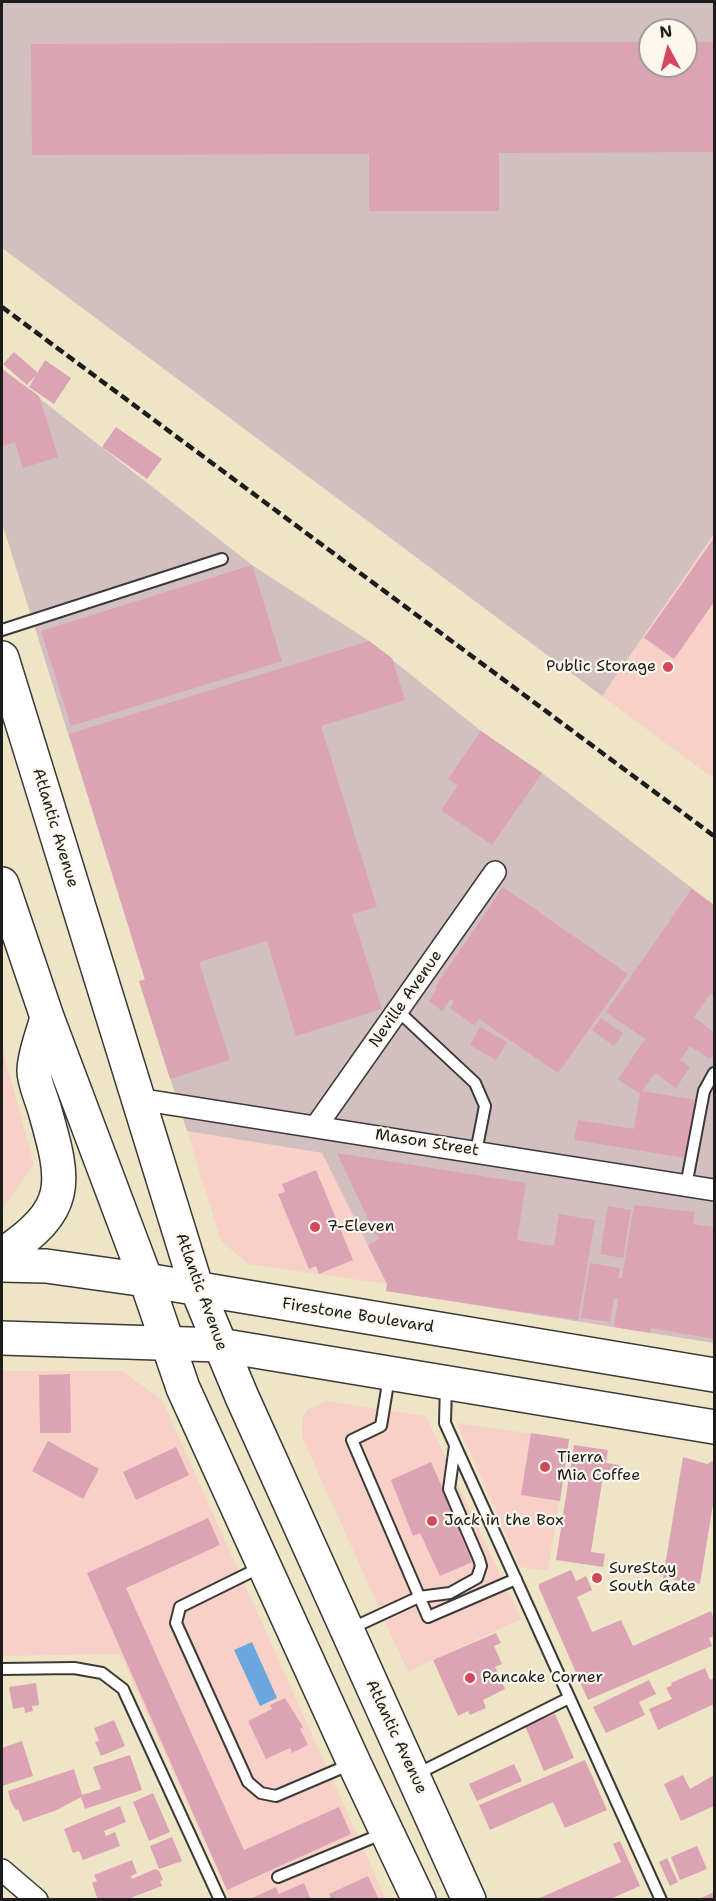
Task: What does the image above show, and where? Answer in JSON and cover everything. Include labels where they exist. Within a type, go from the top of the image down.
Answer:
[{"type":"main road","name":"Atlantic Avenue","points":[[2,658],[197,1289],[219,1345],[470,1899]]},
{"type":"main road","points":[[2,884],[47,1017],[187,1396],[263,1566],[419,1899]]},
{"type":"main road","points":[[2,1255],[22,1241],[51,1211],[60,1186],[59,1161],[34,1071],[47,1017]]},
{"type":"main road","name":"Firestone Boulevard","points":[[2,1264],[46,1266],[146,1280],[714,1375]]},
{"type":"main road","points":[[2,1338],[219,1345],[714,1427]]},
{"type":"street","name":"Neville Avenue","points":[[317,1125],[495,872]]},
{"type":"street","name":"Mason Street","points":[[138,1099],[317,1125],[714,1189]]},
{"type":"street","points":[[2,1870],[37,1899]]},
{"type":"lane","points":[[2,630],[222,560]]},
{"type":"lane","points":[[398,1011],[475,1083],[485,1106],[476,1152]]},
{"type":"lane","points":[[686,1186],[704,1091],[714,1073]]},
{"type":"lane","points":[[390,1374],[381,1426],[352,1440],[428,1617],[516,1579]]},
{"type":"lane","points":[[446,1383],[445,1423],[661,1899]]},
{"type":"lane","points":[[347,1630],[419,1597],[450,1593],[472,1583],[480,1572],[479,1559],[449,1489],[456,1445]]},
{"type":"lane","points":[[263,1566],[180,1607],[176,1623],[243,1772],[248,1782],[261,1793],[276,1796],[354,1763]]},
{"type":"lane","points":[[2,1669],[74,1668],[102,1673],[123,1689],[220,1899]]},
{"type":"lane","points":[[414,1776],[569,1698]]},
{"type":"lane","points":[[278,1877],[388,1832]]},
{"type":"shaded area","points":[[2,2],[714,2],[714,534],[602,696],[2,248]]},
{"type":"shaded area","points":[[2,369],[252,565],[369,641],[481,731],[542,773],[714,905],[714,1343],[386,1291],[387,1284],[322,1153],[187,1131],[139,981],[145,979],[2,523]]},
{"type":"shaded area","name":"Public Storage","points":[[714,534],[714,779],[602,696]]},
{"type":"shaded area","points":[[2,1047],[34,1164],[2,1211]]},
{"type":"shaded area","points":[[187,1131],[322,1153],[387,1284],[248,1264],[221,1241]]},
{"type":"shaded area","points":[[2,1371],[122,1371],[162,1400],[386,1899],[230,1899],[120,1654],[2,1656]]},
{"type":"shaded area","points":[[325,1401],[426,1416],[521,1619],[408,1672],[302,1437],[302,1418],[307,1410]]},
{"type":"shaded area","points":[[457,1423],[569,1439],[548,1571],[520,1567]]},
{"type":"water","points":[[252,1642],[277,1698],[260,1706],[234,1650]]},
{"type":"building","points":[[638,42],[638,78],[698,78],[698,42],[714,42],[714,152],[499,153],[499,211],[369,211],[369,154],[32,155],[31,44]]},
{"type":"building","points":[[14,352],[38,373],[27,385],[3,364]]},
{"type":"building","points":[[45,360],[71,378],[54,404],[29,387]]},
{"type":"building","points":[[2,369],[39,396],[58,457],[23,468],[15,442],[2,446]]},
{"type":"building","points":[[116,427],[162,459],[147,479],[102,447]]},
{"type":"building","points":[[714,538],[714,602],[674,659],[644,638]]},
{"type":"building","points":[[252,565],[282,661],[71,726],[41,631]]},
{"type":"building","points":[[369,641],[392,658],[405,700],[321,726],[377,907],[352,914],[382,1009],[296,1036],[267,941],[199,962],[230,1060],[170,1079],[139,981],[145,980],[69,734]]},
{"type":"building","points":[[481,731],[542,773],[492,845],[441,810],[458,786],[448,779]]},
{"type":"building","points":[[503,887],[628,974],[558,1073],[479,1019],[474,1025],[450,1008],[454,1002],[450,999],[442,1011],[429,1001],[437,988],[435,987]]},
{"type":"building","points":[[692,889],[714,905],[714,996],[711,993],[694,1017],[714,1032],[714,1053],[710,1059],[690,1046],[680,1060],[690,1067],[676,1088],[655,1073],[642,1091],[696,1100],[686,1158],[574,1140],[578,1120],[634,1129],[640,1094],[618,1079],[645,1039],[606,1012]]},
{"type":"building","points":[[601,1018],[623,1033],[614,1046],[592,1030]]},
{"type":"building","points":[[480,1027],[507,1042],[496,1060],[470,1045]]},
{"type":"building","points":[[337,1153],[526,1183],[517,1240],[554,1246],[559,1214],[595,1220],[578,1320],[386,1291],[387,1284],[368,1246],[380,1238],[375,1234]]},
{"type":"building","name":"7-Eleven","points":[[316,1170],[353,1260],[319,1274],[316,1266],[309,1269],[278,1194],[285,1192],[282,1184]]},
{"type":"building","points":[[634,1205],[695,1212],[693,1224],[714,1227],[714,1339],[651,1328],[650,1333],[614,1327],[618,1299],[614,1298],[610,1322],[581,1318],[590,1263],[620,1268],[618,1278],[622,1278]]},
{"type":"building","points":[[608,1206],[631,1210],[623,1258],[600,1254]]},
{"type":"building","points":[[70,1374],[71,1433],[40,1433],[39,1375]]},
{"type":"building","name":"Tierra Mia Coffee","points":[[531,1433],[569,1439],[560,1501],[521,1495]]},
{"type":"building","points":[[48,1441],[99,1469],[83,1499],[32,1471]]},
{"type":"building","points":[[574,1445],[608,1450],[606,1463],[619,1465],[617,1478],[603,1476],[591,1552],[605,1554],[603,1567],[556,1560]]},
{"type":"building","points":[[176,1447],[189,1475],[136,1500],[123,1472]]},
{"type":"building","points":[[683,1457],[707,1464],[712,1461],[714,1465],[714,1498],[700,1584],[663,1578]]},
{"type":"building","name":"Jack in the Box","points":[[431,1462],[461,1530],[459,1531],[472,1562],[440,1576],[420,1533],[413,1536],[391,1480]]},
{"type":"building","points":[[208,1518],[220,1545],[126,1588],[244,1850],[339,1807],[351,1834],[227,1890],[87,1573]]},
{"type":"building","points":[[571,1570],[576,1581],[586,1576],[592,1590],[577,1597],[592,1632],[621,1620],[633,1646],[711,1611],[714,1620],[714,1636],[709,1638],[712,1646],[588,1700],[539,1588],[539,1584]]},
{"type":"building","name":"Pancake Corner","points":[[496,1633],[501,1643],[494,1646],[502,1664],[495,1667],[505,1689],[483,1700],[486,1708],[470,1715],[468,1711],[458,1716],[433,1660]]},
{"type":"building","points":[[705,1668],[710,1680],[714,1678],[714,1704],[658,1730],[649,1709],[672,1699],[666,1688],[672,1685],[671,1683]]},
{"type":"building","points":[[649,1680],[656,1694],[639,1702],[645,1715],[606,1733],[593,1707]]},
{"type":"building","points":[[36,1683],[39,1705],[32,1706],[33,1711],[25,1713],[24,1707],[13,1709],[9,1687]]},
{"type":"building","points":[[285,1698],[303,1727],[300,1729],[308,1745],[292,1753],[290,1748],[266,1759],[248,1721],[272,1709],[270,1705]]},
{"type":"building","points":[[555,1714],[574,1758],[544,1771],[525,1726]]},
{"type":"building","points":[[114,1720],[125,1746],[101,1756],[95,1742],[99,1741],[94,1728]]},
{"type":"building","points":[[22,1741],[33,1776],[2,1786],[2,1748]]},
{"type":"building","points":[[130,1755],[142,1790],[85,1809],[81,1797],[57,1810],[23,1822],[18,1809],[16,1810],[11,1802],[8,1791],[74,1769],[82,1795],[101,1789],[93,1767]]},
{"type":"building","points":[[585,1760],[607,1810],[565,1828],[553,1802],[490,1830],[479,1805]]},
{"type":"building","points":[[514,1764],[522,1781],[477,1801],[469,1784]]},
{"type":"building","points":[[683,1775],[690,1789],[714,1775],[714,1806],[681,1821],[664,1784]]},
{"type":"building","points":[[153,1793],[170,1832],[149,1841],[133,1802]]},
{"type":"building","points":[[120,1806],[126,1822],[104,1831],[106,1836],[115,1832],[120,1846],[83,1860],[79,1851],[73,1853],[64,1829]]},
{"type":"building","points":[[172,1837],[182,1861],[159,1869],[150,1846]]},
{"type":"building","points":[[620,1841],[640,1886],[608,1900],[535,1900],[621,1862],[613,1844]]},
{"type":"building","points":[[697,1846],[707,1869],[680,1880],[671,1857]]},
{"type":"building","points":[[667,1858],[678,1882],[670,1886],[659,1862]]},
{"type":"building","points":[[132,1860],[137,1873],[131,1876],[132,1879],[155,1869],[159,1871],[163,1880],[160,1881],[162,1886],[125,1900],[98,1900],[92,1883],[97,1881],[94,1875]]},
{"type":"building","points":[[368,1876],[379,1900],[332,1900],[329,1894]]},
{"type":"building","points":[[304,1883],[311,1900],[248,1900],[276,1887],[279,1894]]},
{"type":"building","points":[[714,1892],[714,1900],[697,1900]]},
{"type":"railway","points":[[2,307],[714,836]]},
{"type":"place","name":"Public Storage","points":[[668,667]]},
{"type":"place","name":"7-Eleven","points":[[315,1227]]},
{"type":"place","name":"Tierra Mia Coffee","points":[[545,1467]]},
{"type":"place","name":"Jack in the Box","points":[[432,1521]]},
{"type":"place","name":"SureStay South Gate","points":[[597,1578]]},
{"type":"place","name":"Pancake Corner","points":[[470,1678]]}]
